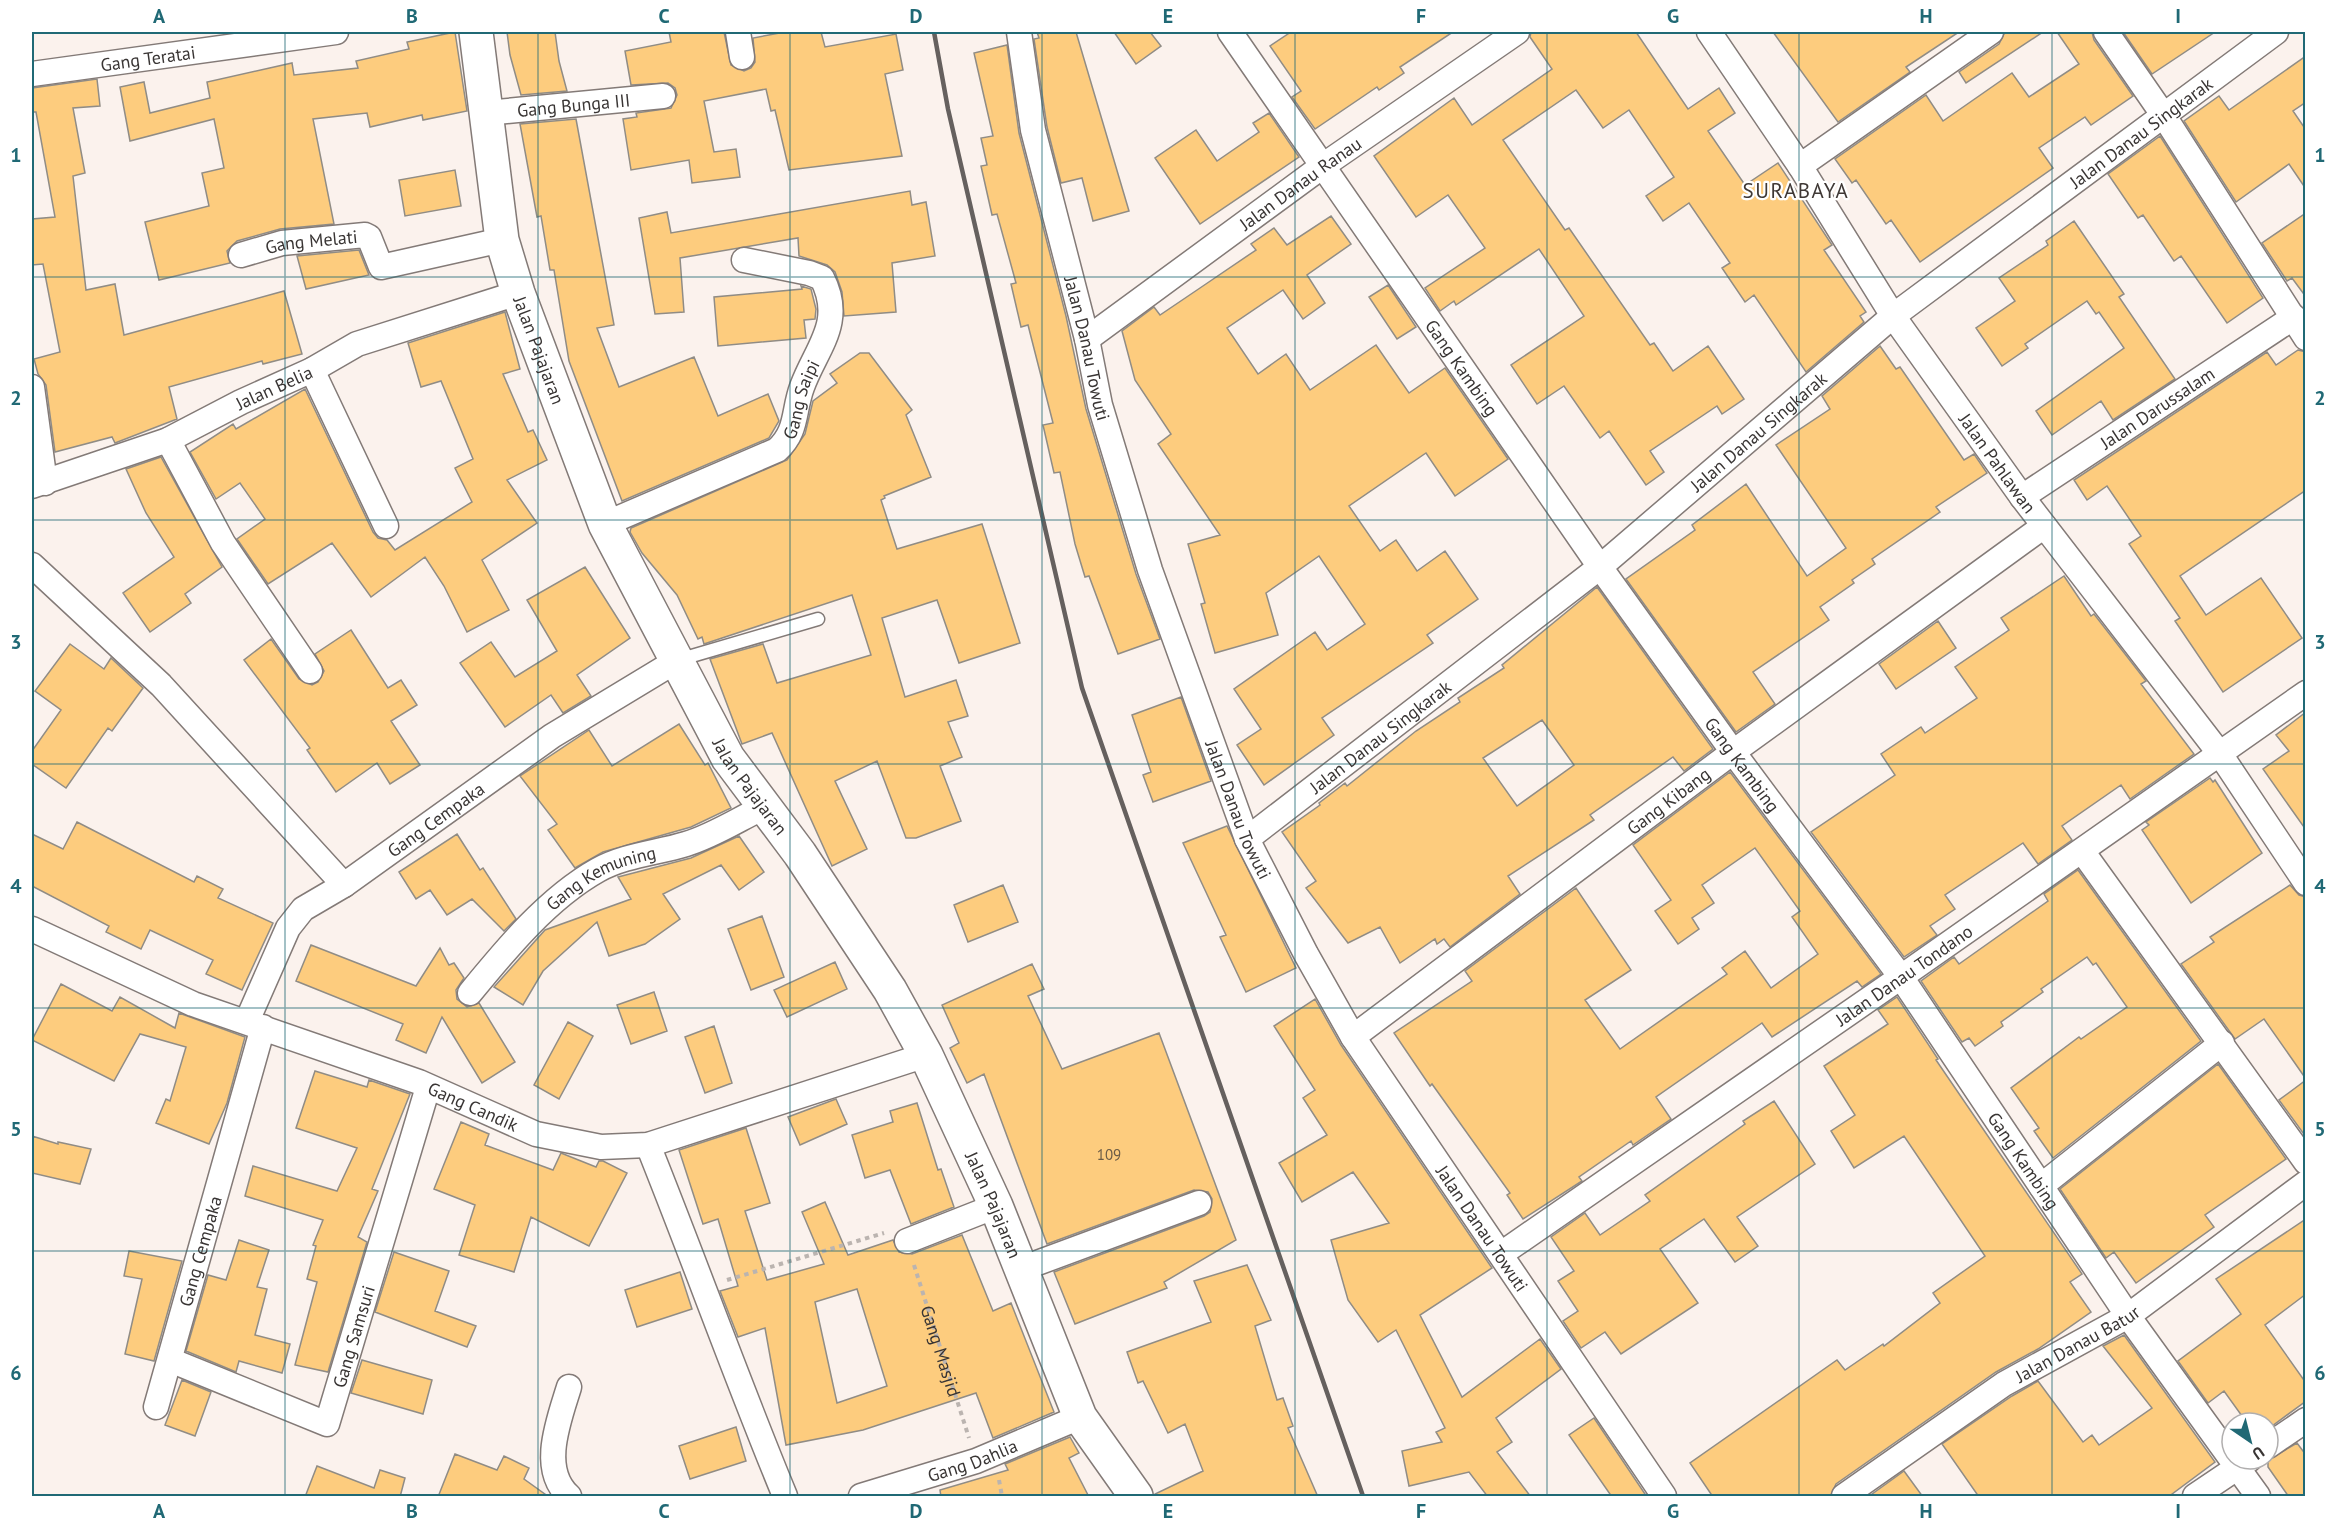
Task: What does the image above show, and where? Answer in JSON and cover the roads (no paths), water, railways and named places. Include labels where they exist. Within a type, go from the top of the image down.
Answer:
[{"type":"main road","name":"Jalan Pajajaran","points":[[476,32],[502,240],[518,292],[605,524],[728,758],[800,854],[890,990],[926,1055],[996,1206],[1080,1417],[1136,1497]]},
{"type":"street","name":"Gang Teratai","points":[[32,74],[336,32]]},
{"type":"street","points":[[738,32],[742,57]]},
{"type":"street","name":"Jalan Danau Towuti","points":[[1020,32],[1033,130],[1087,339],[1100,405],[1150,570],[1247,839],[1306,954],[1353,1036],[1664,1497]]},
{"type":"street","name":"Gang Kambing","points":[[1230,32],[1600,567],[1733,752],[1901,978],[2128,1317],[2220,1435]]},
{"type":"street","name":"Jalan Danau Ranau","points":[[1087,339],[1324,165],[1517,32]]},
{"type":"street","name":"Jalan Pahlawan","points":[[1709,32],[1800,166],[1893,316],[2022,497],[2220,754],[2306,883]]},
{"type":"street","points":[[1800,166],[1991,32]]},
{"type":"street","points":[[2106,32],[2164,116],[2300,327]]},
{"type":"street","name":"Jalan Danau Singkarak","points":[[1247,839],[1600,567],[1893,316],[2276,32]]},
{"type":"street","name":"Gang Bunga III","points":[[486,113],[663,96]]},
{"type":"street","name":"Gang Melati","points":[[241,255],[282,243],[365,235],[369,237],[381,267],[387,267],[417,257],[502,240]]},
{"type":"street","name":"Gang Saipi","points":[[605,524],[777,450],[787,440],[802,387],[827,337],[830,302],[822,278],[788,268],[744,260]]},
{"type":"street","name":"Jalan Belia","points":[[38,484],[168,440],[241,402],[312,370],[357,344],[518,292]]},
{"type":"street","name":"Jalan Darussalam","points":[[2022,497],[2300,327]]},
{"type":"street","points":[[312,370],[386,526]]},
{"type":"street","points":[[32,387],[38,484]]},
{"type":"street","points":[[168,440],[223,543],[310,671]]},
{"type":"street","name":"Gang Kibang","points":[[1353,1036],[1733,752],[2044,526]]},
{"type":"street","points":[[32,565],[161,685],[344,885]]},
{"type":"street","name":"Gang Cempaka","points":[[156,1407],[255,1024],[280,944],[295,917],[313,903],[344,885],[552,736],[676,661]]},
{"type":"street","name":"Jalan Danau Tondano","points":[[1501,1254],[1901,978],[2306,693]]},
{"type":"street","name":"Gang Kemuning","points":[[470,993],[513,942],[571,889],[599,869],[630,857],[688,843],[764,807]]},
{"type":"street","points":[[2082,851],[2306,1162]]},
{"type":"street","name":"Gang Candik","points":[[32,929],[193,1004],[428,1087],[536,1134],[601,1147],[648,1145],[926,1055]]},
{"type":"street","points":[[2041,1186],[2222,1043]]},
{"type":"street","name":"Gang Samsuri","points":[[170,1360],[327,1424],[428,1087]]},
{"type":"street","points":[[648,1145],[704,1286],[724,1346],[785,1497]]},
{"type":"street","name":"Jalan Danau Batur","points":[[1844,1497],[2004,1384],[2128,1317],[2306,1183]]},
{"type":"street","points":[[1021,1269],[1199,1203]]},
{"type":"street","points":[[907,1241],[996,1206]]},
{"type":"street","points":[[569,1387],[556,1430],[553,1465],[560,1489],[569,1497]]},
{"type":"street","name":"Gang Dahlia","points":[[861,1497],[976,1461],[1080,1417]]},
{"type":"street","points":[[2280,1438],[2306,1420]]},
{"type":"street","points":[[2195,1497],[2233,1471]]},
{"type":"street","name":"Gang Kambing","points":[[2246,1471],[2258,1497]]},
{"type":"lane","points":[[676,661],[818,619]]},
{"type":"railway","points":[[934,32],[948,109],[1082,688],[1363,1496]]},
{"type":"district","name":"SURABAYA","points":[[1796,190]]}]
